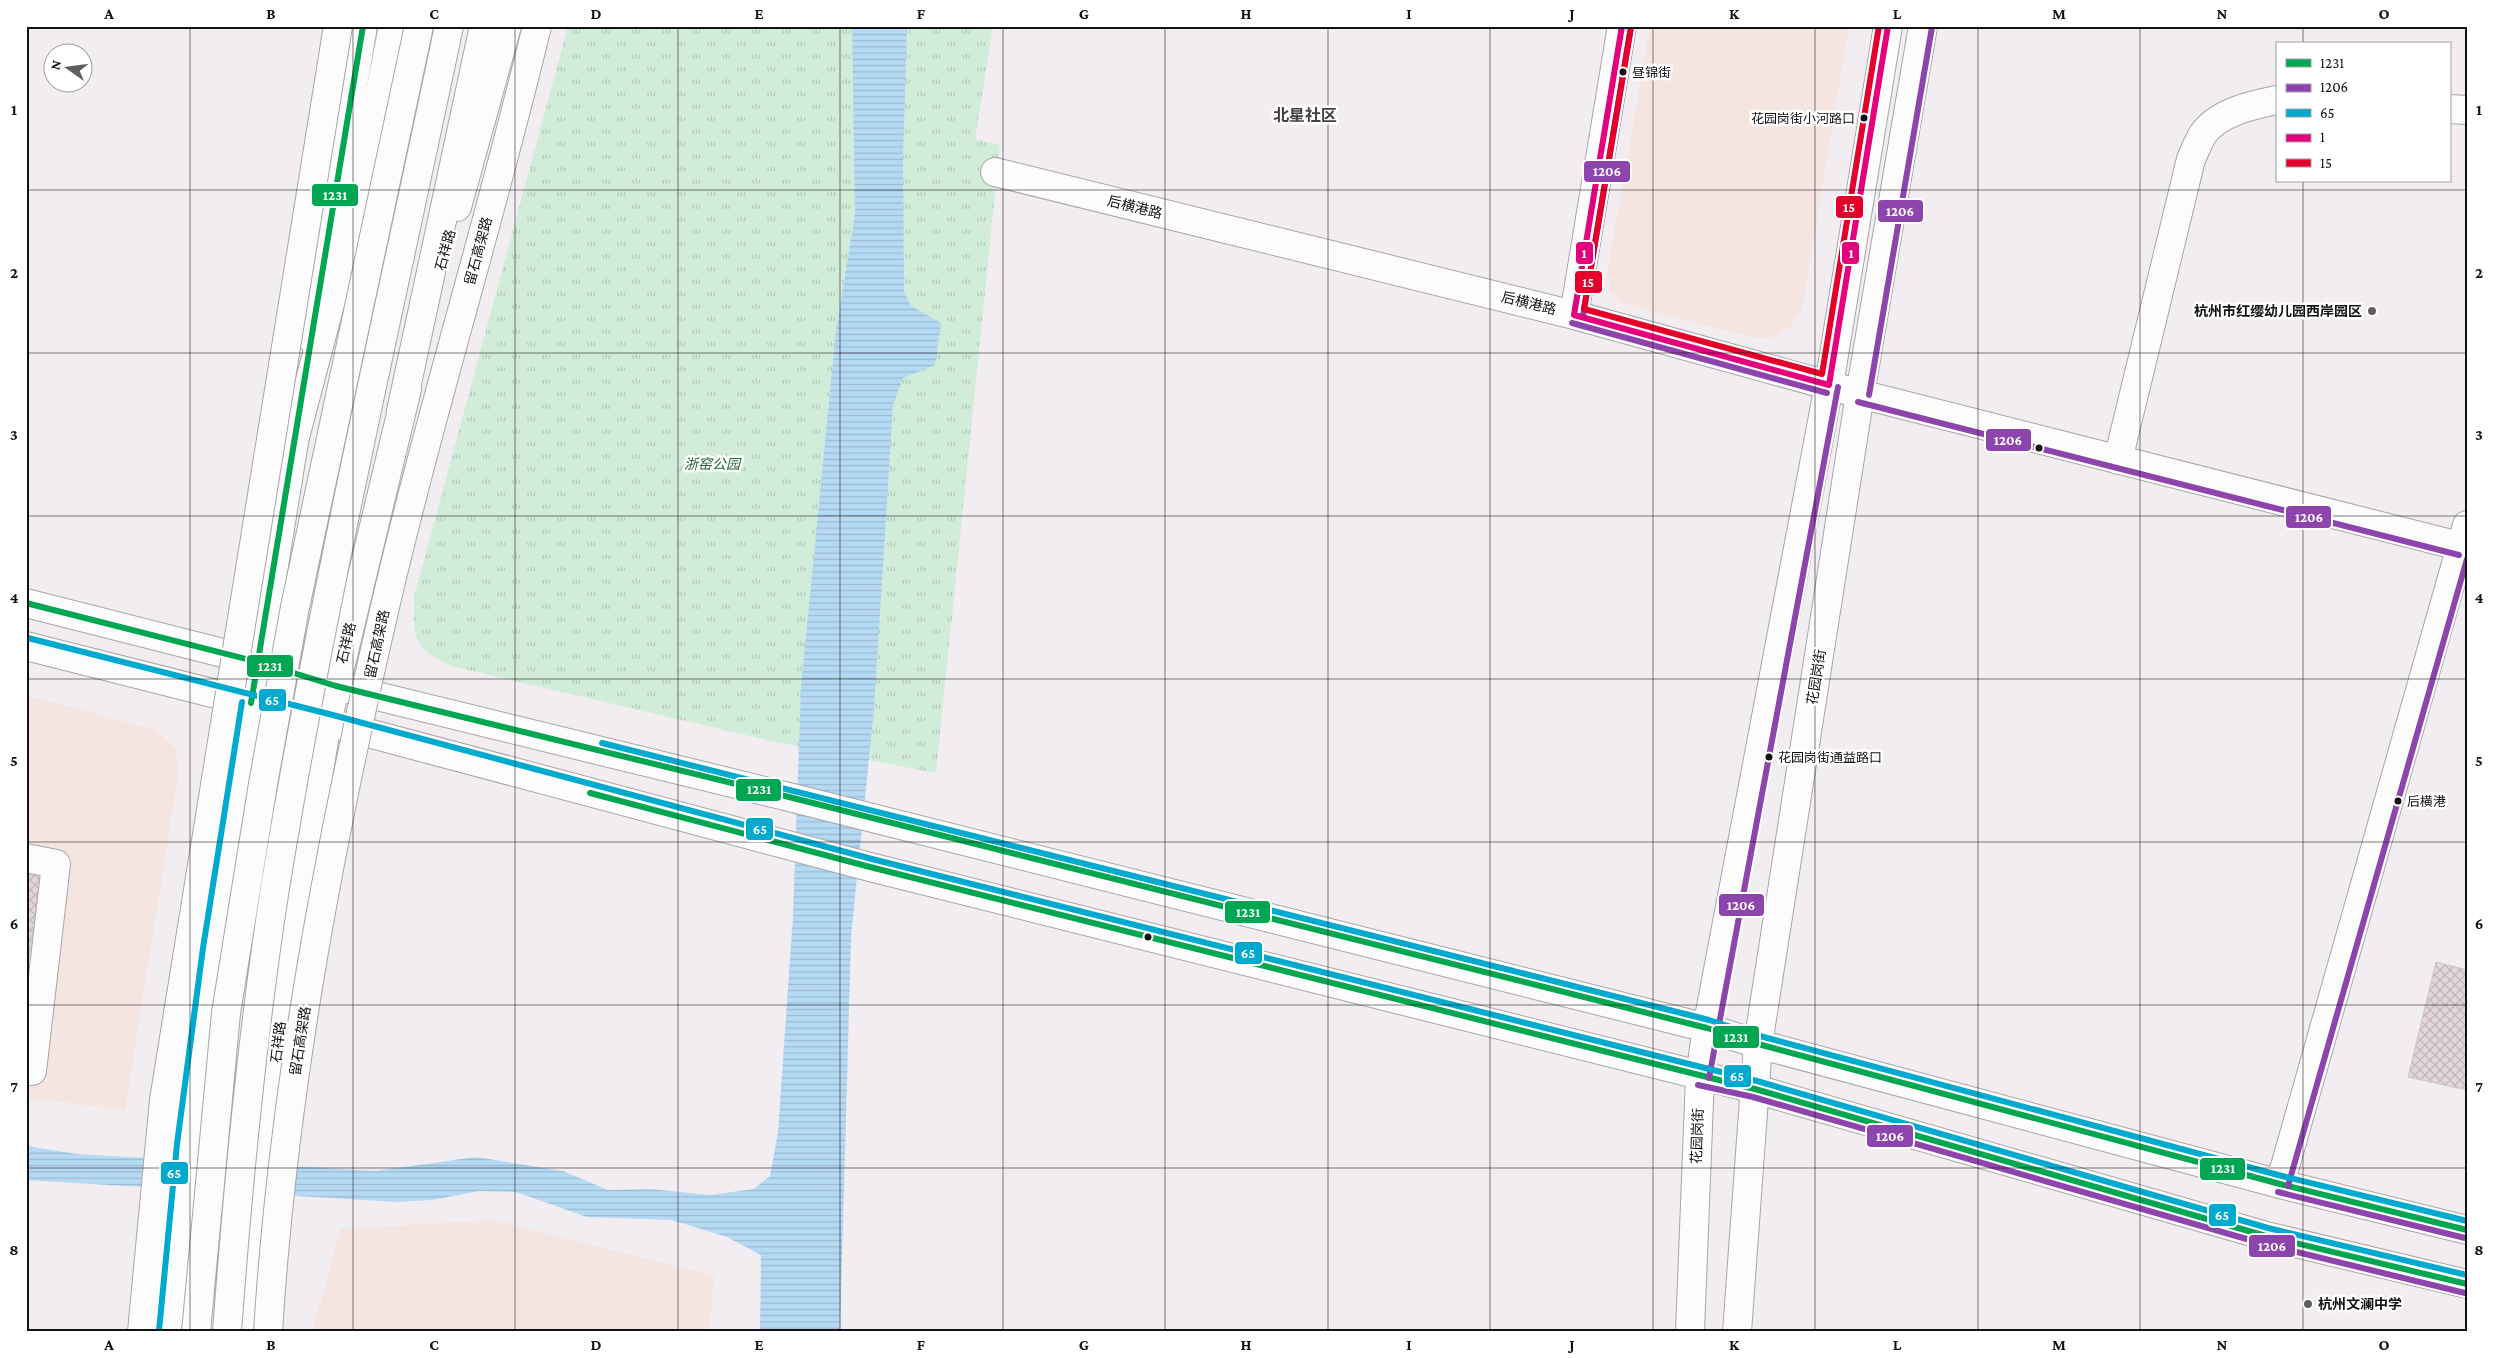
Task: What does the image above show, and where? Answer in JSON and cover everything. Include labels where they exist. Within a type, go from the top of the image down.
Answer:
[{"type":"main road","points":[[142,1332],[164,1100],[338,26]]},
{"type":"main road","points":[[168,1332],[186,1145],[212,949],[362,26]]},
{"type":"main road","points":[[294,441],[364,175],[393,26]]},
{"type":"main road","points":[[196,1332],[226,1012],[263,784],[295,607],[419,26]]},
{"type":"main road","points":[[227,1332],[236,1212],[254,1042],[276,888],[326,608],[449,26]]},
{"type":"main road","points":[[400,411],[484,26]]},
{"type":"main road","name":"石祥路","points":[[243,1332],[287,966],[327,722],[400,411],[507,26]]},
{"type":"main road","name":"留石高架路","points":[[268,1332],[274,1233],[298,1050],[328,877],[381,623],[537,26]]},
{"type":"main road","points":[[1574,315],[1622,26]]},
{"type":"main road","name":"花园岗街","points":[[1690,1332],[1700,1076],[1707,1028],[1829,385],[1888,26]]},
{"type":"main road","name":"花园岗街","points":[[1737,1332],[1758,1044],[1860,394],[1923,26]]},
{"type":"main road","points":[[2118,460],[2191,160],[2203,134],[2225,116],[2251,105],[2276,100]]},
{"type":"main road","points":[[2450,109],[2467,110]]},
{"type":"main road","name":"后横港路","points":[[995,172],[1574,315],[1860,394],[2118,460],[2465,540]]},
{"type":"main road","points":[[2280,1184],[2465,540]]},
{"type":"main road","points":[[26,603],[258,662],[336,686],[789,797],[873,820],[1707,1028],[1758,1044],[2280,1184],[2467,1230]]},
{"type":"main road","points":[[26,646],[251,702],[870,867],[1755,1089],[2266,1236],[2467,1284]]},
{"type":"main road","points":[[26,858],[56,864],[32,1071],[26,1070]]},
{"type":"shaded area","points":[[1650,26],[1849,26],[1802,310],[1789,328],[1771,338],[1755,338],[1625,304],[1615,298],[1610,289],[1608,269]]},
{"type":"shaded area","points":[[26,695],[156,730],[176,748],[178,776],[125,1110],[26,1098]]},
{"type":"shaded area","points":[[496,1220],[714,1276],[709,1332],[312,1332],[341,1229]]},
{"type":"green space","name":"浙窑公园","points":[[568,26],[993,26],[975,139],[1000,145],[936,773],[771,741],[451,666],[428,653],[418,640],[414,622],[414,597]]},
{"type":"water","points":[[852,26],[907,26],[903,157],[904,291],[911,306],[941,323],[935,365],[903,378],[893,405],[874,709],[851,937],[840,1332],[760,1332],[761,1255],[727,1237],[672,1220],[587,1217],[516,1192],[480,1191],[432,1200],[397,1202],[26,1180],[26,1146],[77,1154],[375,1171],[476,1157],[563,1171],[608,1190],[650,1189],[710,1195],[754,1189],[770,1176],[778,1132],[793,916],[801,687],[836,331],[855,214]]},
{"type":"building","points":[[26,875],[41,876],[26,976]]},
{"type":"building","points":[[2436,962],[2467,970],[2467,1090],[2408,1077]]},
{"type":"transit line","name":"1231","points":[[251,703],[363,26]]},
{"type":"transit line","name":"1","points":[[1622,26],[1574,315],[1829,385],[1888,26]]},
{"type":"transit line","name":"15","points":[[1631,27],[1584,309],[1822,374],[1879,26]]},
{"type":"transit line","name":"1206","points":[[1583,316],[1631,27]]},
{"type":"transit line","name":"1206","points":[[1869,395],[1932,27]]},
{"type":"transit line","name":"1206","points":[[1572,323],[1827,393]]},
{"type":"transit line","name":"1206","points":[[1709,1078],[1838,387]]},
{"type":"transit line","name":"1206","points":[[1858,402],[2459,555]]},
{"type":"transit line","name":"1206","points":[[2288,1186],[2467,559]]},
{"type":"transit line","name":"1231","points":[[26,603],[258,662],[336,686],[789,797],[1707,1028],[1758,1044],[2280,1184],[2467,1230]]},
{"type":"transit line","name":"65","points":[[28,638],[329,714],[872,859],[1757,1081],[2268,1228],[2467,1275]]},
{"type":"transit line","name":"65","points":[[159,1331],[177,1144],[203,948],[242,702]]},
{"type":"transit line","name":"65","points":[[602,743],[1709,1020],[1760,1036],[2282,1176],[2467,1221]]},
{"type":"transit line","name":"1231","points":[[590,793],[870,867],[1755,1089],[2266,1236],[2467,1284]]},
{"type":"transit line","name":"1206","points":[[1698,1085],[1753,1097],[2264,1244],[2465,1293]]},
{"type":"transit line","name":"1206","points":[[2278,1192],[2465,1238]]},
{"type":"place","name":"昼锦街","points":[[1623,72]]},
{"type":"place","name":"花园岗街小河路口","points":[[1864,118]]},
{"type":"place","name":"杭州市红缨幼儿园西岸园区","points":[[2372,311]]},
{"type":"place","name":"花园岗街通益路口","points":[[1769,757]]},
{"type":"place","name":"后横港","points":[[2398,801]]},
{"type":"place","name":"杭州文澜中学","points":[[2308,1304]]},
{"type":"district","name":"北星社区","points":[[1305,115]]}]
